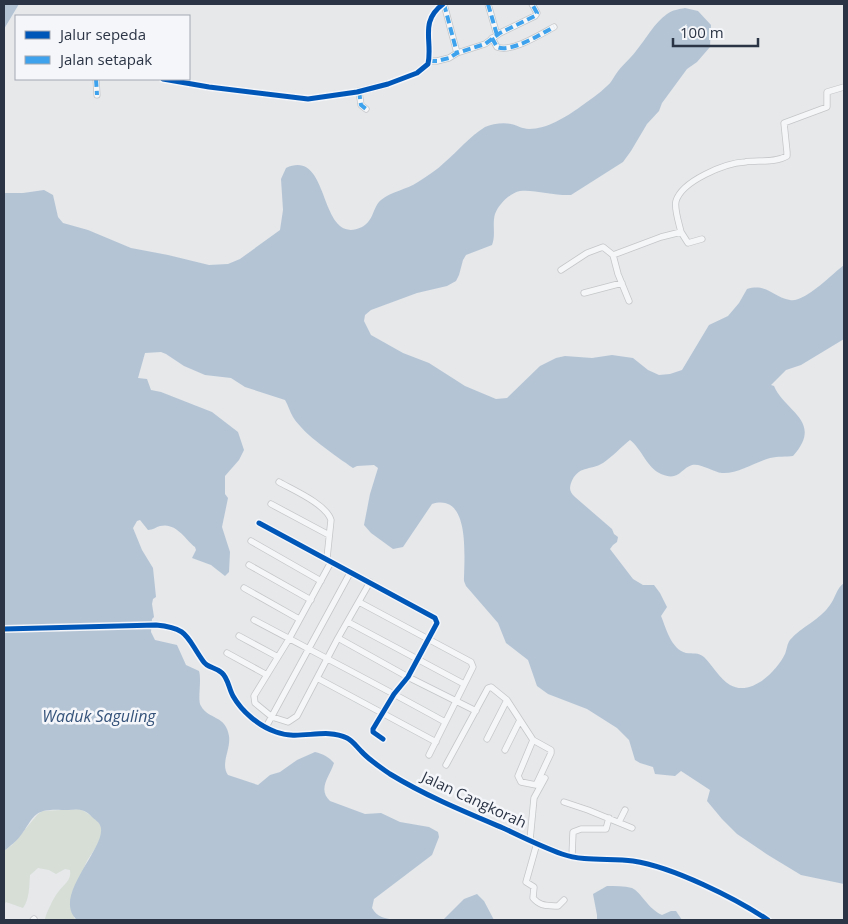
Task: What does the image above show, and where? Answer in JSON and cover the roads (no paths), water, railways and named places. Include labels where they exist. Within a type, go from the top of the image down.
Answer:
[{"type":"street","points":[[169,80],[308,99],[359,91],[388,84],[417,73],[425,67],[429,61],[428,26],[436,9],[443,4],[457,53]]},
{"type":"street","points":[[488,4],[497,47],[506,48],[520,44],[554,27]]},
{"type":"street","points":[[429,61],[449,58],[457,53],[485,44],[535,16],[537,13],[532,4]]},
{"type":"street","points":[[96,80],[97,95]]},
{"type":"street","points":[[702,239],[688,243],[681,232],[675,203],[683,188],[722,167],[740,162],[784,158],[787,156],[787,152],[784,123],[827,107],[827,92],[844,87]]},
{"type":"street","points":[[359,91],[361,105],[366,108]]},
{"type":"street","points":[[613,256],[661,237],[681,232]]},
{"type":"street","points":[[561,270],[587,253],[604,247],[613,256],[629,301]]},
{"type":"street","points":[[584,293],[622,283]]},
{"type":"street","points":[[279,482],[318,505],[330,515],[329,560],[321,581],[290,639],[254,696],[255,703],[272,717],[288,722],[297,716],[370,582]]},
{"type":"street","points":[[271,504],[329,535]]},
{"type":"street","points":[[259,523],[436,618],[436,623],[428,640],[408,677],[394,694],[373,729],[373,732],[382,739]]},
{"type":"street","points":[[251,541],[321,581]]},
{"type":"street","points":[[249,566],[311,600]]},
{"type":"street","points":[[266,727],[350,573]]},
{"type":"street","points":[[244,588],[299,619]]},
{"type":"street","points":[[359,602],[471,662],[473,667],[429,755]]},
{"type":"street","points":[[254,620],[445,722]]},
{"type":"street","points":[[348,622],[464,684]]},
{"type":"street","name":"Jalan Cangkorah","points":[[4,629],[153,625],[176,628],[183,632],[192,642],[206,665],[220,671],[224,675],[233,696],[240,706],[251,717],[278,733],[298,735],[330,734],[346,737],[352,740],[368,757],[393,776],[443,802],[530,840],[572,856],[631,861],[673,873],[722,894],[768,920]]},
{"type":"street","points":[[239,636],[278,657]]},
{"type":"street","points":[[338,638],[408,677],[476,711]]},
{"type":"street","points":[[227,653],[267,676]]},
{"type":"street","points":[[317,678],[436,742]]},
{"type":"street","points":[[446,765],[488,688],[491,687],[507,700],[533,740],[551,750],[534,786],[522,782],[518,776],[533,740]]},
{"type":"street","points":[[487,739],[507,700]]},
{"type":"street","points":[[504,750],[520,720]]},
{"type":"street","points":[[530,840],[534,798],[545,778]]},
{"type":"street","points":[[564,802],[632,828]]},
{"type":"street","points":[[619,822],[624,810]]},
{"type":"street","points":[[572,856],[573,832],[581,829],[606,828],[609,818]]},
{"type":"street","points":[[537,843],[530,862],[526,882],[534,887],[533,898],[542,906],[558,906],[564,900]]},
{"type":"water","points":[[4,4],[19,4],[4,29]]},
{"type":"water","name":"Waduk Saguling","points":[[685,8],[698,11],[711,25],[710,47],[697,62],[687,69],[662,103],[659,111],[647,124],[623,162],[571,195],[525,191],[512,194],[502,203],[495,214],[492,245],[466,255],[456,281],[447,286],[417,293],[371,310],[365,315],[364,321],[371,335],[403,353],[429,363],[465,386],[496,399],[507,398],[540,366],[565,356],[592,358],[612,355],[633,358],[648,370],[659,375],[682,370],[709,325],[728,316],[739,303],[747,289],[765,289],[784,298],[796,300],[818,287],[844,265],[844,339],[801,365],[786,370],[771,385],[774,386],[779,395],[804,425],[805,434],[802,444],[793,456],[770,458],[728,473],[718,472],[699,465],[692,465],[679,474],[667,476],[656,471],[630,440],[603,463],[577,473],[570,489],[575,497],[612,529],[618,537],[617,542],[610,549],[633,579],[643,585],[654,585],[660,593],[667,607],[661,616],[676,647],[686,653],[702,655],[726,682],[738,688],[755,685],[770,674],[781,661],[790,640],[826,610],[844,583],[844,884],[801,875],[768,855],[737,834],[722,819],[707,801],[710,790],[681,771],[675,776],[655,774],[653,767],[635,760],[629,740],[617,728],[587,709],[548,694],[537,686],[528,660],[506,643],[498,623],[466,586],[464,581],[463,529],[459,517],[453,508],[445,503],[432,504],[403,547],[393,549],[371,533],[364,525],[370,494],[378,468],[374,465],[353,468],[329,451],[298,424],[285,400],[245,387],[231,378],[205,375],[184,366],[161,352],[145,353],[138,378],[147,379],[151,390],[161,392],[212,412],[238,432],[244,450],[239,460],[225,476],[225,494],[228,498],[222,527],[230,552],[229,572],[225,576],[211,565],[192,558],[196,550],[195,547],[171,526],[160,526],[148,530],[140,520],[137,521],[133,528],[142,550],[153,568],[156,597],[153,599],[152,604],[154,617],[152,619],[151,632],[155,640],[177,645],[186,665],[199,671],[199,700],[201,706],[208,714],[224,724],[229,736],[225,761],[228,775],[258,785],[270,775],[280,772],[297,760],[315,752],[328,757],[334,763],[324,787],[326,796],[330,801],[365,814],[381,813],[400,822],[429,827],[438,832],[439,837],[432,855],[374,899],[372,908],[376,913],[384,918],[394,920],[77,920],[71,910],[71,898],[75,885],[101,834],[98,822],[87,812],[81,810],[40,812],[30,821],[13,844],[4,851],[4,193],[44,190],[53,195],[58,217],[63,223],[88,230],[131,248],[209,265],[228,264],[240,259],[280,230],[283,210],[281,179],[286,168],[301,165],[311,171],[330,212],[338,224],[348,230],[362,227],[369,221],[381,200],[413,185],[432,173],[485,127],[505,123],[526,129],[543,127],[575,111],[608,85],[662,18],[671,12]]},
{"type":"water","points":[[607,886],[632,888],[657,912],[662,915],[676,911],[682,920],[597,920],[593,894]]},
{"type":"water","points":[[477,894],[484,901],[494,920],[443,920],[464,899]]}]
